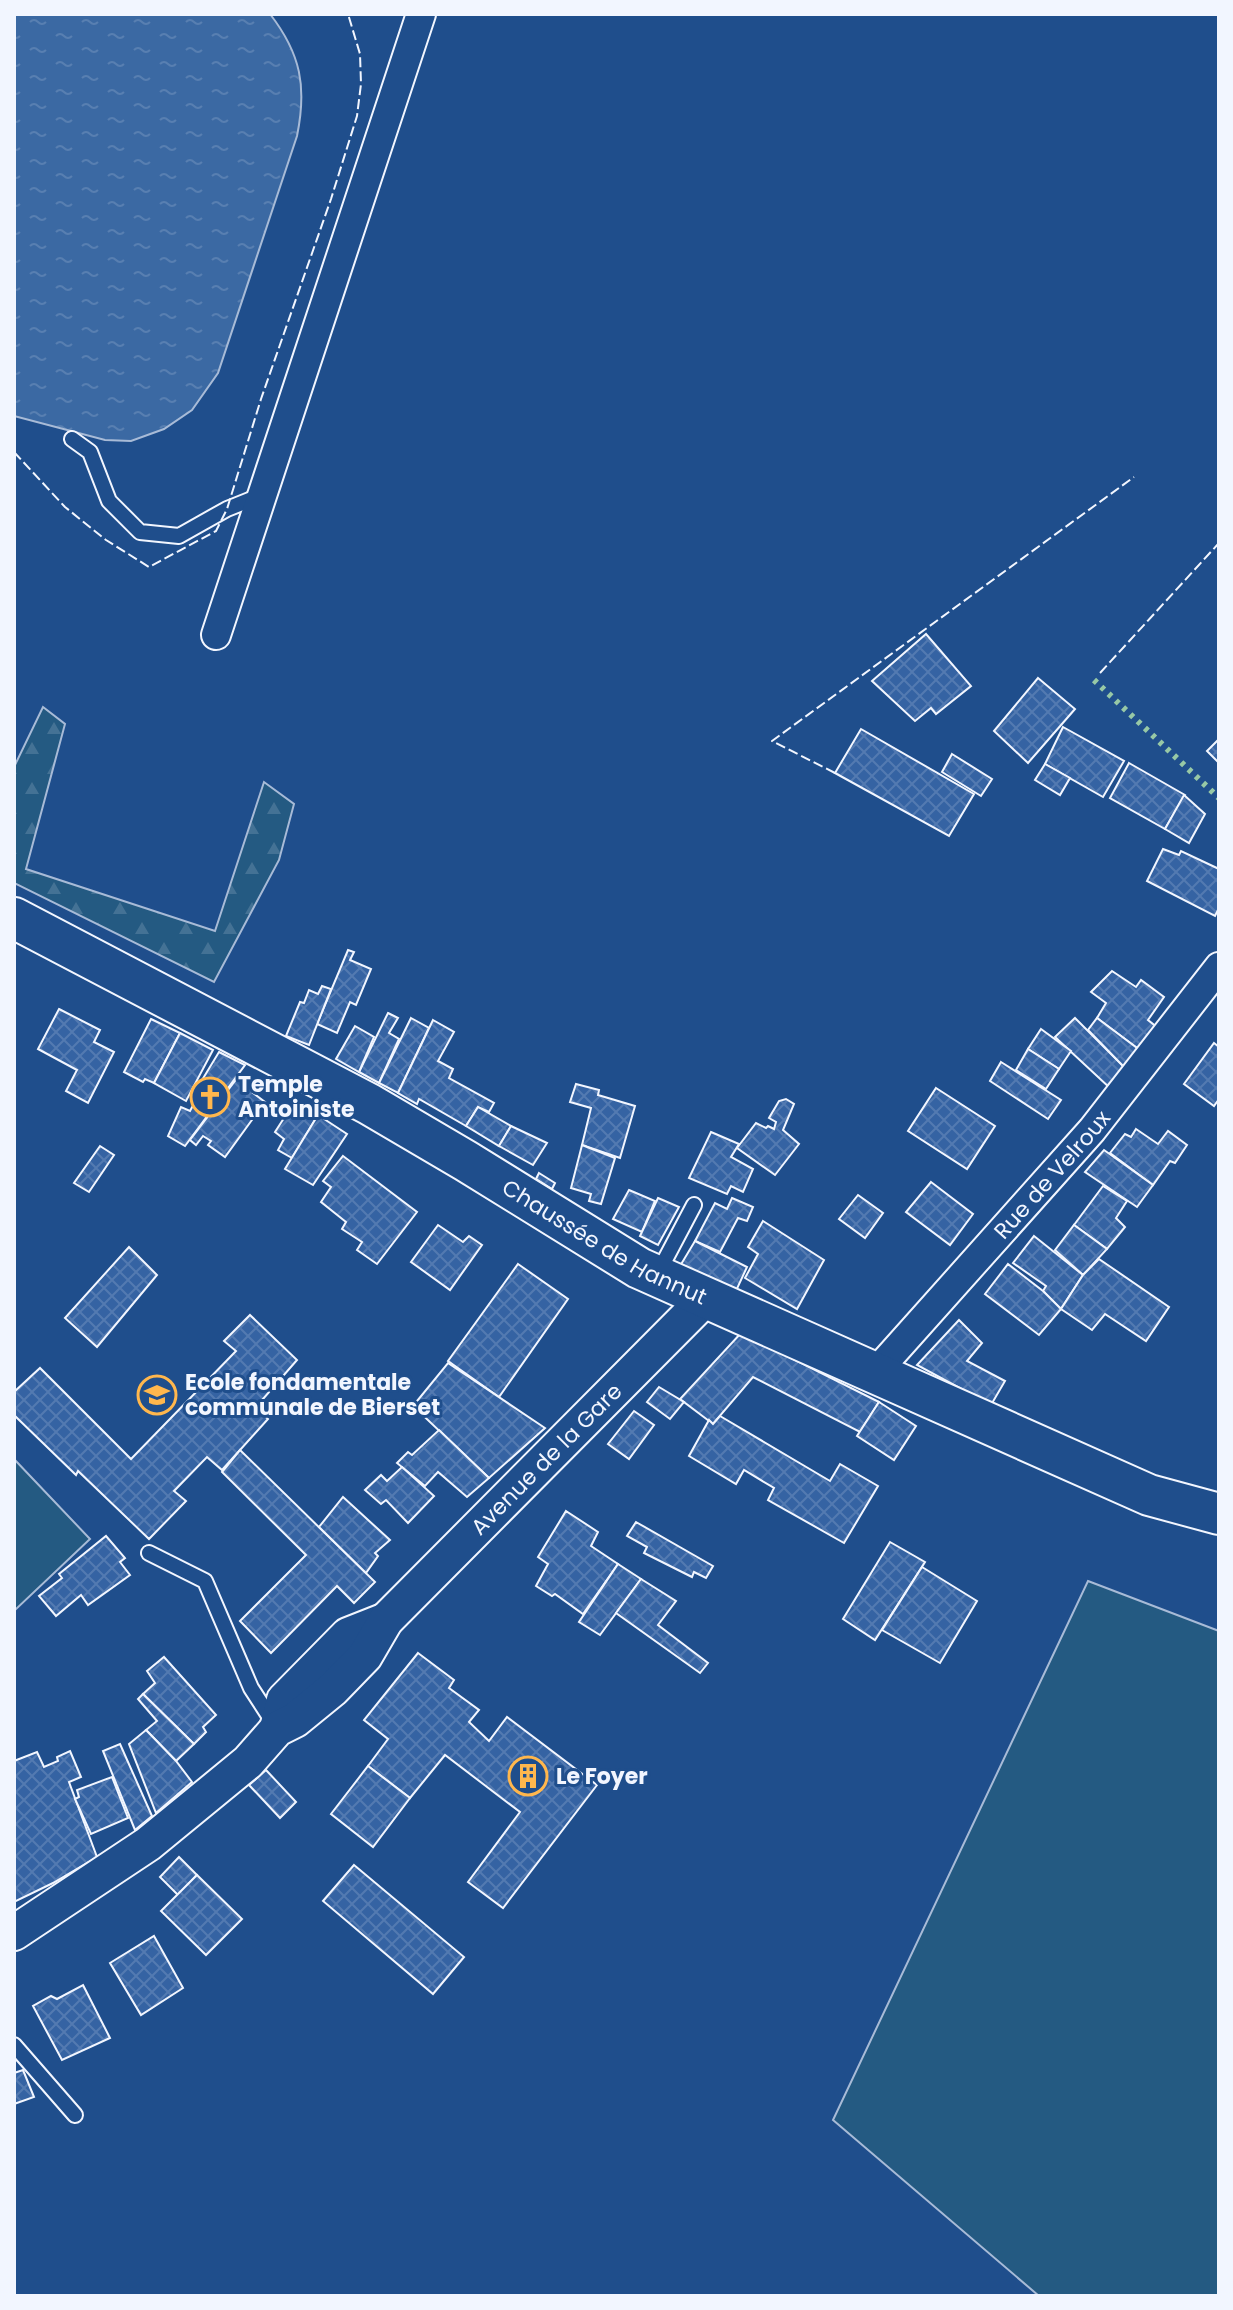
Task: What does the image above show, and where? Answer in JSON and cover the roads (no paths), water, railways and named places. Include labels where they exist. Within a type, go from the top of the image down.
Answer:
[{"type":"main road","name":"Chaussée de Hannut","points":[[14,918],[369,1104],[639,1268],[1149,1495],[1219,1514]]},
{"type":"street","points":[[216,635],[421,14]]},
{"type":"street","name":"Rue de Velroux","points":[[875,1373],[1092,1130],[1219,967]]},
{"type":"street","name":"Avenue de la Gare","points":[[14,1933],[148,1844],[248,1762],[277,1729],[295,1720],[333,1689],[365,1656],[386,1620],[706,1298]]},
{"type":"lane","points":[[72,439],[90,452],[109,501],[140,532],[179,536],[227,509],[262,495]]},
{"type":"lane","points":[[657,1276],[694,1205]]},
{"type":"lane","points":[[149,1553],[205,1581],[251,1688],[277,1729]]},
{"type":"lane","points":[[14,2045],[75,2115]]},
{"type":"water","points":[[14,14],[270,14],[295,57],[301,86],[297,136],[218,373],[192,410],[164,429],[131,441],[105,440],[14,416]]},
{"type":"place","name":"Temple Antoiniste","points":[[210,1097]]},
{"type":"place","name":"Ecole fondamentale communale de Bierset","points":[[157,1395]]},
{"type":"place","name":"Le Foyer","points":[[528,1776]]}]
